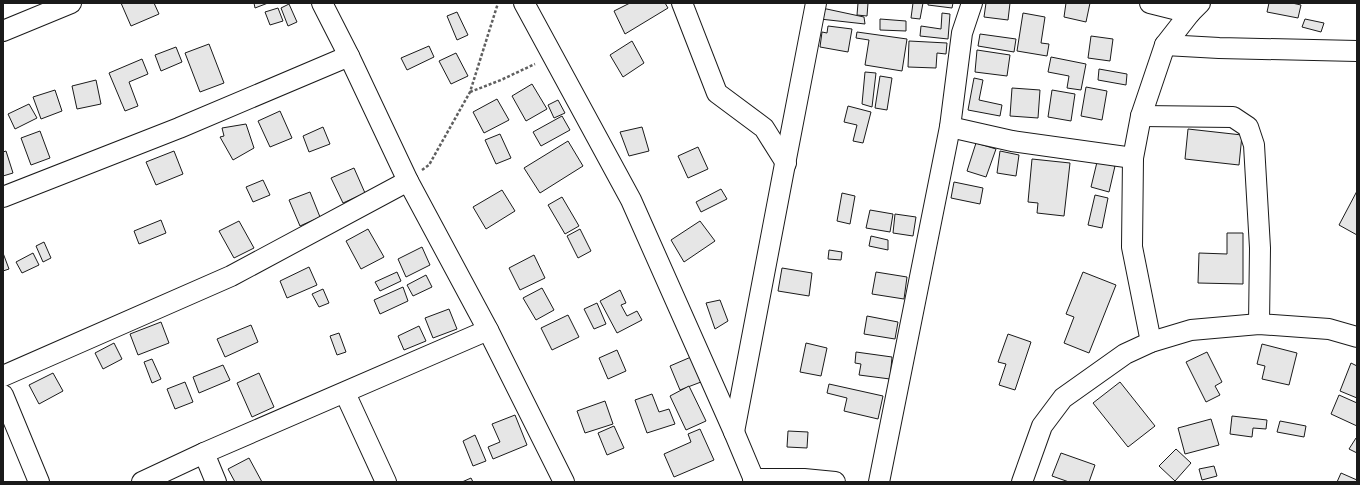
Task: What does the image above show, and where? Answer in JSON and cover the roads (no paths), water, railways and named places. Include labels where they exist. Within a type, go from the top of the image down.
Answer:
[{"type":"street","points":[[3,31],[71,3]]},
{"type":"street","points":[[322,3],[349,56],[408,181],[488,330],[564,482]]},
{"type":"street","points":[[524,3],[631,200],[754,480],[804,479],[835,482]]},
{"type":"street","points":[[682,3],[717,94],[764,128],[786,163]]},
{"type":"street","points":[[734,432],[758,296],[786,163],[816,3]]},
{"type":"street","points":[[879,482],[950,127],[962,33],[972,3]]},
{"type":"street","points":[[1150,3],[1195,8]]},
{"type":"street","points":[[1150,342],[1132,246],[1133,158],[1141,116],[1165,46],[1195,8]]},
{"type":"street","points":[[1165,46],[1357,51]]},
{"type":"street","points":[[3,197],[179,128],[349,56]]},
{"type":"street","points":[[1141,116],[1233,117],[1248,127],[1254,145],[1260,248],[1259,324]]},
{"type":"street","points":[[950,127],[1012,141],[1133,158]]},
{"type":"street","points":[[3,376],[231,276],[408,181]]},
{"type":"street","points":[[1022,482],[1042,426],[1063,398],[1125,354],[1150,342],[1191,330],[1259,324],[1329,329],[1357,337]]},
{"type":"street","points":[[142,482],[204,453],[488,330]]},
{"type":"street","points":[[345,393],[386,482]]},
{"type":"street","points":[[3,395],[39,482]]},
{"type":"street","points":[[204,453],[216,482]]}]
